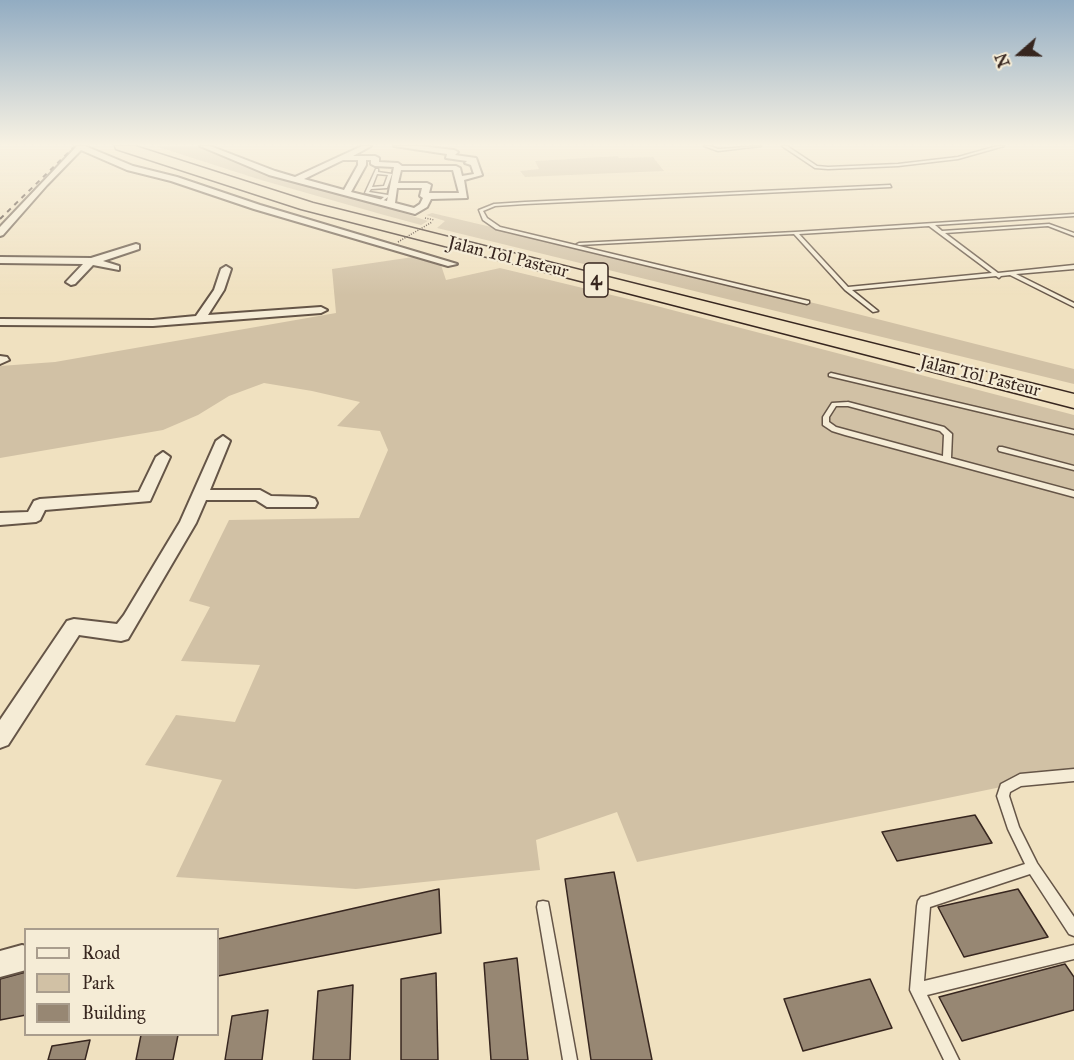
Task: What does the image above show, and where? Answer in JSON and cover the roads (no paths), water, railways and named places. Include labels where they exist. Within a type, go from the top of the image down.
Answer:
[{"type":"highway","name":"Jalan Tol Pasteur","points":[[274,195],[307,206],[1074,401]]},
{"type":"highway","name":"Jalan Tol Pasteur","points":[[302,195],[396,221],[1074,389]]},
{"type":"street","points":[[0,233],[33,195]]},
{"type":"street","points":[[224,195],[452,264]]},
{"type":"street","points":[[358,195],[415,211],[424,205],[428,196]]},
{"type":"street","points":[[390,205],[393,195]]},
{"type":"street","points":[[424,195],[464,195]]},
{"type":"street","points":[[0,260],[91,261],[117,255],[136,247]]},
{"type":"street","points":[[91,261],[115,268]]},
{"type":"street","points":[[71,282],[91,261]]},
{"type":"street","points":[[200,319],[219,290],[226,268]]},
{"type":"street","points":[[0,322],[153,324],[321,310]]},
{"type":"street","points":[[0,738],[74,627],[121,633],[160,575],[188,523],[223,441]]},
{"type":"street","points":[[0,519],[30,518],[34,516],[40,505],[144,497],[163,457]]},
{"type":"street","points":[[200,495],[260,495],[267,501],[309,503]]},
{"type":"lane","points":[[380,202],[387,196],[383,195]]},
{"type":"lane","points":[[687,195],[494,205],[482,210],[485,219],[498,228],[807,302]]},
{"type":"lane","points":[[570,245],[1074,215]]},
{"type":"lane","points":[[929,224],[999,276]]},
{"type":"lane","points":[[941,232],[1049,225],[1074,235]]},
{"type":"lane","points":[[795,233],[847,289],[876,311]]},
{"type":"lane","points":[[847,289],[1074,267]]},
{"type":"lane","points":[[1012,274],[1074,305]]},
{"type":"lane","points":[[831,375],[1023,418],[1074,432]]},
{"type":"lane","points":[[947,460],[948,434],[942,429],[848,404],[834,404],[826,417],[825,423],[834,429],[947,460],[1074,494]]},
{"type":"lane","points":[[1002,449],[1074,468]]},
{"type":"lane","points":[[1074,775],[1020,780],[1005,788],[1002,796],[1033,867],[1074,929]]},
{"type":"lane","points":[[952,1060],[917,990],[921,910],[926,902],[1033,867]]},
{"type":"lane","points":[[543,907],[570,1060]]},
{"type":"lane","points":[[917,990],[1074,952]]},
{"type":"railway","points":[[0,219],[24,195]]}]
